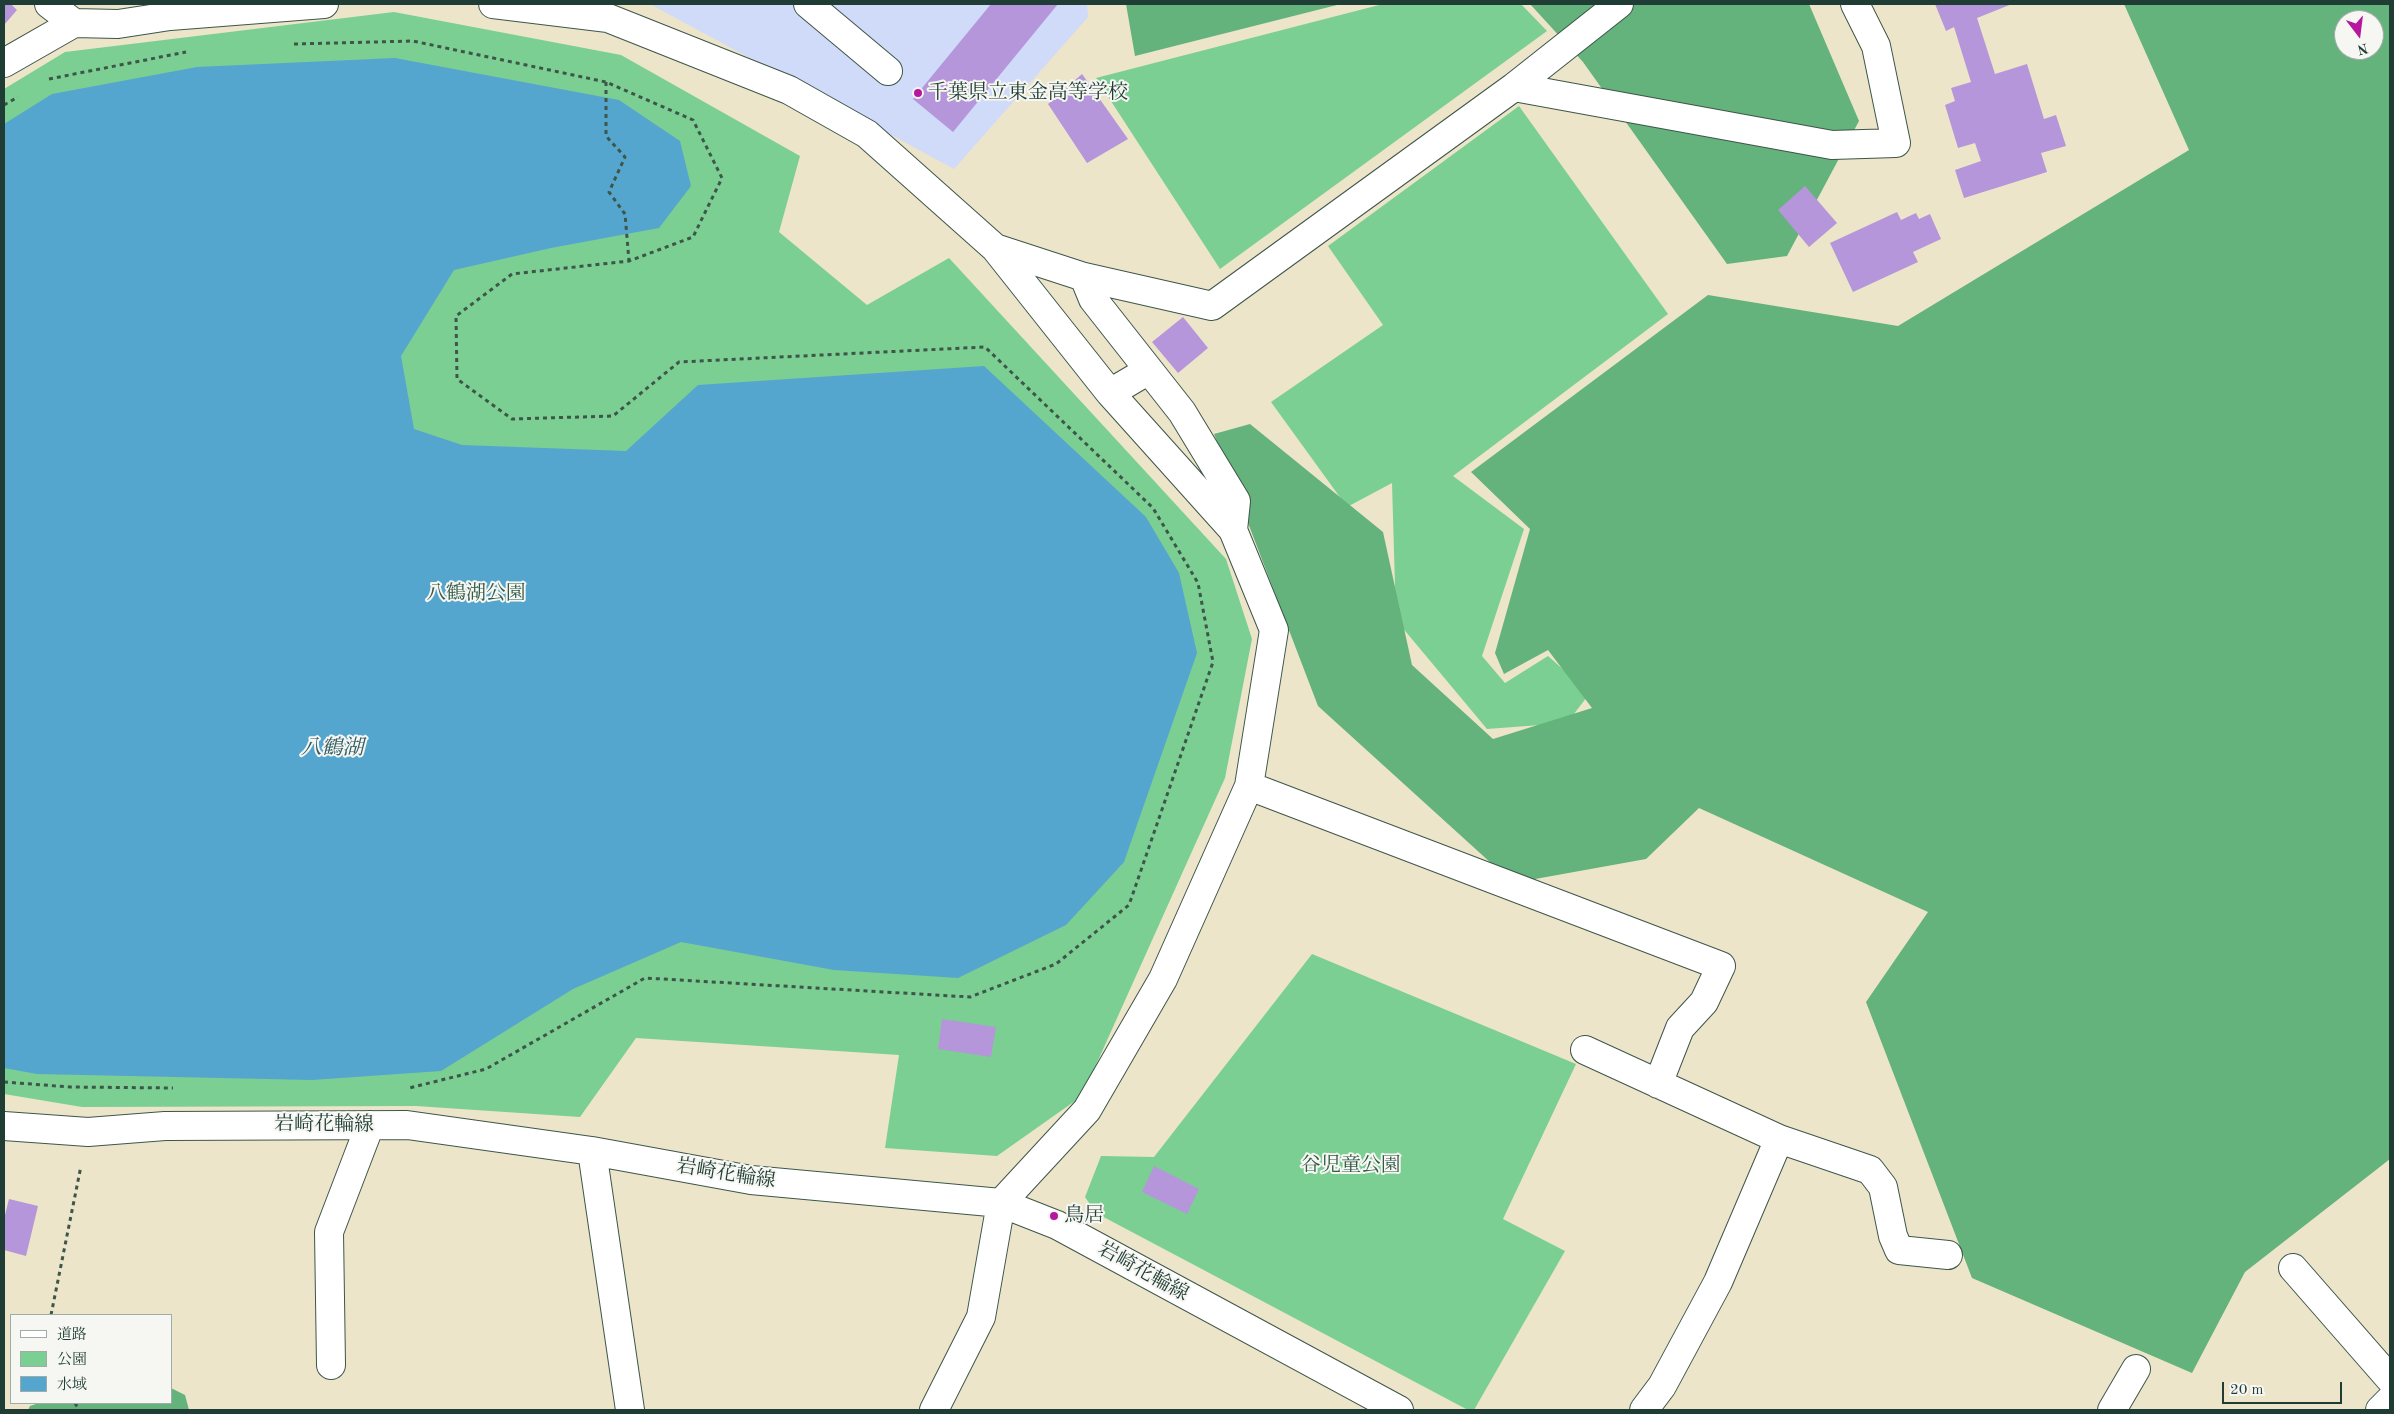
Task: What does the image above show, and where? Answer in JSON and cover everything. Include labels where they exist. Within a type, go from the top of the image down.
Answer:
[{"type":"street","points":[[49,4],[74,23]]},
{"type":"street","points":[[4,62],[74,23],[118,24],[167,10],[324,4]]},
{"type":"street","points":[[493,4],[614,11],[789,90],[867,134],[995,248],[1110,393],[1233,530],[1274,630],[1249,786],[1162,979],[1086,1110],[1001,1203],[980,1317],[934,1410]]},
{"type":"street","points":[[808,4],[888,71]]},
{"type":"street","points":[[995,248],[1084,277],[1212,306],[1514,87],[1619,4]]},
{"type":"street","points":[[1514,87],[1832,145],[1896,143],[1876,46],[1856,4]]},
{"type":"street","points":[[1084,277],[1093,299],[1182,412],[1236,501],[1233,530]]},
{"type":"street","points":[[1110,393],[1149,370]]},
{"type":"street","points":[[1249,786],[1722,966],[1704,1002],[1680,1028],[1658,1084]]},
{"type":"street","points":[[1585,1050],[1779,1139],[1870,1170],[1883,1187],[1893,1236],[1900,1250],[1948,1255]]},
{"type":"street","points":[[331,1365],[329,1232],[370,1125]]},
{"type":"street","name":"岩崎花輪線","points":[[4,1126],[88,1132],[165,1126],[407,1125],[592,1151],[751,1180],[1001,1203],[1057,1225],[1399,1410]]},
{"type":"street","points":[[1644,1410],[1662,1386],[1718,1282],[1779,1139]]},
{"type":"street","points":[[592,1151],[630,1410]]},
{"type":"street","points":[[2293,1268],[2390,1378]]},
{"type":"street","points":[[2112,1410],[2136,1369]]},
{"type":"street","points":[[2380,1410],[2390,1400]]},
{"type":"path","points":[[286,44],[414,41],[606,82],[694,120],[722,178],[693,237],[629,260],[512,274],[456,316],[457,379],[512,419],[614,416],[679,362],[985,347],[1153,508],[1198,583],[1213,662],[1129,905],[1056,964],[970,997],[645,978],[486,1069],[408,1088]]},
{"type":"path","points":[[42,84],[49,79],[189,52]]},
{"type":"path","points":[[606,82],[606,136],[625,157],[609,192],[625,214],[629,260]]},
{"type":"path","points":[[4,105],[26,92]]},
{"type":"path","points":[[4,1082],[70,1087],[180,1088]]},
{"type":"path","points":[[51,1314],[88,1132]]},
{"type":"shaded area","name":"千葉県立東金高等学校","points":[[650,4],[1087,4],[1088,17],[954,169]]},
{"type":"green space","points":[[1126,4],[1341,4],[1135,56]]},
{"type":"green space","points":[[1383,4],[1521,4],[1547,31],[1220,269],[1096,78]]},
{"type":"green space","points":[[1530,4],[1809,4],[1859,121],[1787,256],[1727,264],[1583,62]]},
{"type":"green space","points":[[2124,4],[2390,4],[2390,1159],[2245,1272],[2192,1373],[1972,1278],[1866,1002],[1928,912],[1699,808],[1646,859],[1513,883],[1318,706],[1214,434],[1250,424],[1383,532],[1412,665],[1493,739],[1592,708],[1548,650],[1504,674],[1495,653],[1530,529],[1471,472],[1708,295],[1898,326],[2189,150]]},
{"type":"green space","name":"八鶴湖","points":[[394,12],[621,55],[800,156],[779,232],[867,305],[949,258],[1226,559],[1252,639],[1225,778],[1082,1096],[997,1156],[885,1148],[899,1055],[636,1038],[580,1117],[416,1106],[82,1107],[4,1094],[4,89],[65,52]]},
{"type":"green space","points":[[1519,106],[1668,314],[1453,476],[1524,529],[1482,656],[1505,683],[1548,656],[1590,693],[1567,723],[1487,729],[1396,620],[1392,483],[1347,507],[1271,402],[1383,325],[1328,246]]},
{"type":"green space","name":"谷児童公園","points":[[1312,954],[1576,1064],[1503,1219],[1565,1251],[1474,1410],[1468,1410],[1096,1213],[1085,1197],[1101,1156],[1154,1157]]},
{"type":"green space","points":[[172,1388],[185,1395],[189,1410],[28,1410],[30,1406],[36,1404],[172,1404]]},
{"type":"water","name":"八鶴湖","points":[[395,58],[619,100],[680,141],[691,186],[659,228],[551,248],[454,270],[401,356],[414,429],[462,445],[626,451],[698,385],[984,366],[1146,517],[1179,573],[1197,653],[1124,862],[1066,925],[958,978],[834,970],[681,942],[573,989],[441,1071],[312,1080],[37,1074],[4,1068],[4,124],[52,94],[197,67]]},
{"type":"building","points":[[4,4],[11,4],[17,10],[4,25]]},
{"type":"building","points":[[991,4],[1058,4],[953,132],[913,99]]},
{"type":"building","points":[[1935,4],[2012,4],[1977,18],[1995,74],[2027,64],[2044,119],[2056,115],[2066,146],[2041,153],[2047,172],[1964,198],[1955,170],[1981,161],[1975,143],[1958,148],[1945,105],[1955,101],[1951,88],[1971,82],[1954,27],[1946,31]]},
{"type":"building","points":[[1082,74],[1128,139],[1087,163],[1048,104]]},
{"type":"building","points":[[1805,186],[1837,223],[1809,247],[1778,210]]},
{"type":"building","points":[[1897,212],[1901,220],[1916,213],[1919,219],[1930,214],[1941,239],[1913,252],[1918,262],[1853,292],[1830,243]]},
{"type":"building","points":[[1183,317],[1208,348],[1178,373],[1152,342]]},
{"type":"building","points":[[942,1019],[996,1027],[991,1057],[938,1049]]},
{"type":"building","points":[[1154,1166],[1199,1189],[1187,1214],[1142,1192]]},
{"type":"building","points":[[9,1199],[38,1206],[26,1256],[4,1250],[4,1219]]},
{"type":"place","name":"千葉県立東金高等学校","points":[[918,93]]},
{"type":"place","name":"鳥居","points":[[1054,1216]]},
{"type":"park label","name":"八鶴湖公園","points":[[476,594]]}]
